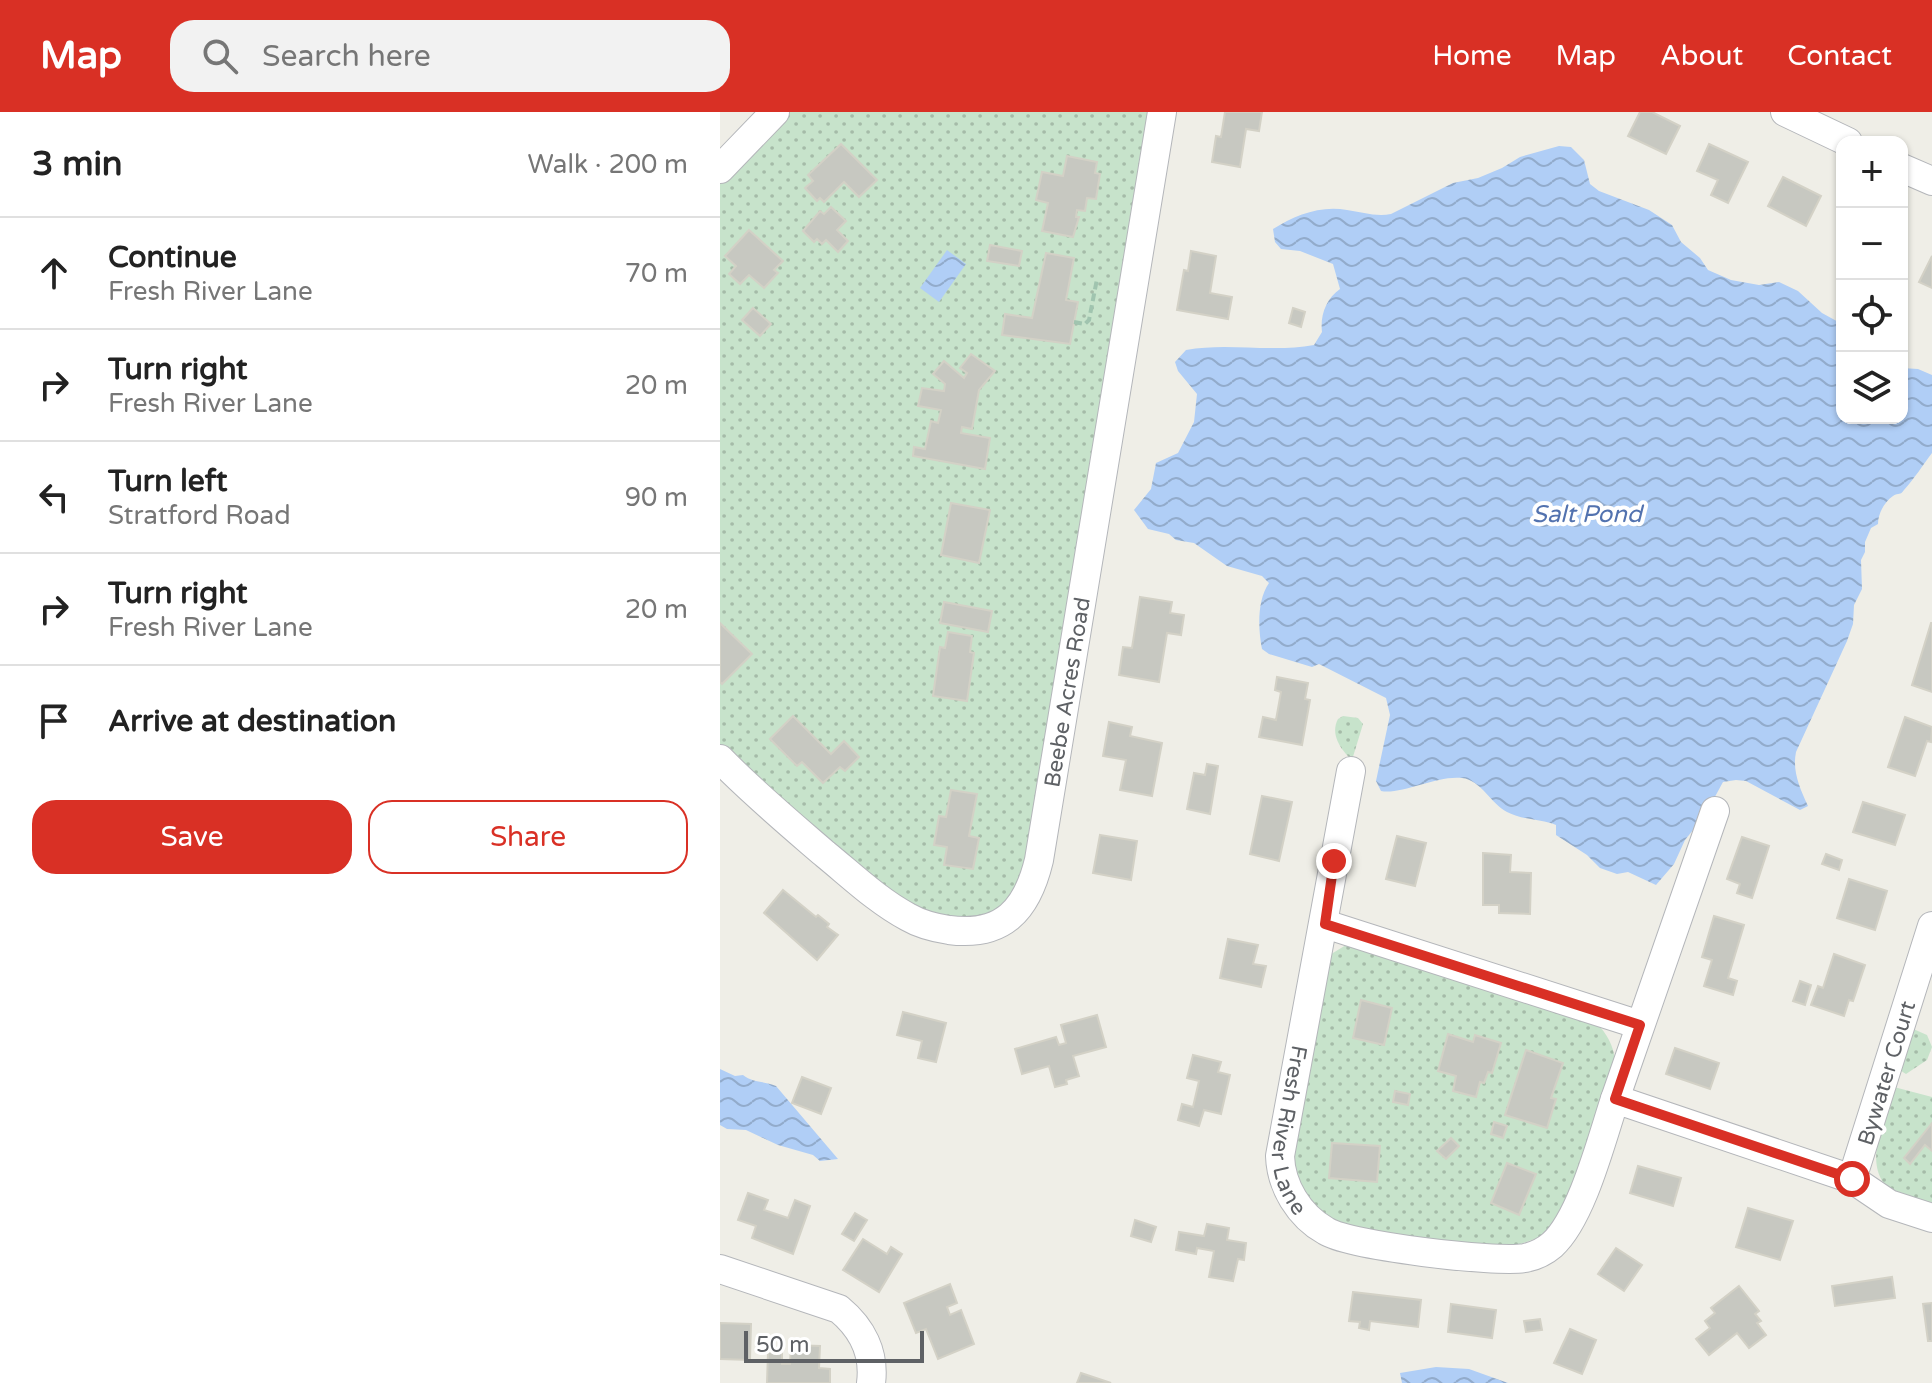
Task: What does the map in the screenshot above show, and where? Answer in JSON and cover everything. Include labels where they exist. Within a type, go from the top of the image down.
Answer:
[{"type":"street","points":[[720,169],[775,112]]},
{"type":"street","name":"Beebe Acres Road","points":[[720,759],[755,795],[869,890],[912,920],[939,928],[981,931],[1001,924],[1025,900],[1034,882],[1039,860],[1162,112]]},
{"type":"street","points":[[1785,112],[1836,136]]},
{"type":"street","points":[[1908,171],[1932,181]]},
{"type":"street","name":"Fresh River Lane","points":[[1351,771],[1280,1169],[1291,1195],[1305,1214],[1323,1230],[1354,1241],[1448,1253],[1504,1259],[1526,1258],[1542,1252],[1562,1234],[1574,1216],[1715,811]]},
{"type":"street","points":[[1325,924],[1640,1025]]},
{"type":"street","name":"Bywater Court","points":[[1852,1179],[1932,926]]},
{"type":"street","points":[[1615,1099],[1852,1179],[1889,1204],[1932,1218]]},
{"type":"street","points":[[720,1269],[839,1309],[850,1318],[865,1340],[873,1368],[871,1383]]},
{"type":"path","points":[[1074,322],[1085,324],[1089,320],[1097,279]]},
{"type":"green space","points":[[788,112],[1152,112],[1032,837],[1017,887],[1005,904],[990,914],[972,919],[933,918],[865,874],[720,744],[720,183]]},
{"type":"green space","points":[[1343,716],[1358,718],[1363,724],[1352,760],[1336,736],[1338,719]]},
{"type":"green space","points":[[1346,945],[1597,1023],[1604,1032],[1615,1060],[1573,1194],[1546,1235],[1512,1247],[1352,1233],[1304,1199],[1289,1151],[1328,956]]},
{"type":"green space","points":[[1911,1028],[1927,1035],[1932,1047],[1927,1060],[1906,1074],[1898,1069]]},
{"type":"green space","points":[[1894,1087],[1932,1097],[1932,1206],[1896,1193],[1885,1184],[1878,1172],[1877,1143]]},
{"type":"water","name":"Salt Pond","points":[[1559,146],[1571,147],[1584,160],[1590,184],[1599,191],[1649,210],[1672,225],[1681,242],[1700,258],[1708,270],[1731,280],[1759,285],[1779,282],[1798,291],[1822,313],[1836,321],[1836,424],[1908,424],[1908,368],[1932,375],[1932,453],[1903,492],[1887,502],[1880,512],[1878,524],[1871,528],[1861,560],[1862,589],[1854,605],[1853,624],[1796,752],[1796,773],[1808,806],[1800,810],[1746,781],[1723,782],[1705,815],[1685,840],[1674,864],[1656,885],[1628,872],[1617,874],[1600,868],[1587,855],[1556,835],[1556,825],[1507,812],[1469,780],[1452,778],[1381,791],[1376,781],[1390,715],[1386,698],[1319,664],[1312,667],[1262,649],[1260,615],[1262,598],[1269,583],[1262,576],[1227,566],[1194,543],[1148,529],[1134,510],[1151,489],[1156,463],[1178,453],[1194,422],[1197,394],[1178,371],[1175,362],[1186,350],[1314,345],[1322,332],[1325,308],[1340,289],[1333,264],[1300,251],[1281,249],[1275,242],[1273,229],[1290,219],[1318,210],[1391,214],[1453,183],[1478,178],[1520,157]]},
{"type":"water","points":[[947,250],[966,264],[939,302],[920,288]]},
{"type":"water","points":[[720,1069],[776,1086],[838,1159],[820,1161],[813,1155],[778,1145],[746,1130],[727,1129],[720,1125]]},
{"type":"water","points":[[1436,1367],[1469,1369],[1508,1383],[1402,1383],[1400,1373]]},
{"type":"building","points":[[1225,112],[1262,112],[1259,131],[1246,129],[1240,167],[1212,162],[1216,136],[1221,137]]},
{"type":"building","points":[[1640,112],[1652,112],[1680,126],[1666,154],[1628,136]]},
{"type":"building","points":[[841,144],[877,180],[859,197],[844,182],[824,202],[820,198],[817,201],[805,188],[813,181],[808,175]]},
{"type":"building","points":[[1709,144],[1748,162],[1728,203],[1711,195],[1718,180],[1697,171]]},
{"type":"building","points":[[1067,156],[1097,162],[1095,173],[1100,174],[1096,199],[1087,198],[1085,211],[1077,210],[1076,217],[1079,217],[1073,237],[1042,231],[1048,203],[1036,200],[1042,172],[1063,176]]},
{"type":"building","points":[[1783,177],[1821,196],[1806,226],[1768,206]]},
{"type":"building","points":[[831,207],[846,221],[837,230],[848,241],[838,252],[826,240],[822,244],[817,239],[814,242],[803,231],[820,211],[824,214]]},
{"type":"building","points":[[749,230],[783,261],[774,270],[778,273],[764,288],[749,275],[740,284],[729,274],[736,266],[725,256]]},
{"type":"building","points":[[990,245],[1022,251],[1019,266],[987,261]]},
{"type":"building","points":[[1191,251],[1216,256],[1210,293],[1232,297],[1228,319],[1177,310],[1184,270],[1188,271]]},
{"type":"building","points":[[1046,253],[1074,258],[1066,300],[1078,302],[1070,344],[1002,335],[1005,314],[1032,318]]},
{"type":"building","points":[[1932,256],[1932,288],[1919,282]]},
{"type":"building","points":[[753,308],[771,324],[760,336],[742,320]]},
{"type":"building","points":[[1293,308],[1305,312],[1301,327],[1289,323]]},
{"type":"building","points":[[971,354],[995,371],[979,390],[972,429],[962,427],[961,433],[990,438],[985,469],[913,456],[914,447],[925,449],[931,421],[938,423],[941,410],[918,406],[922,388],[944,391],[945,384],[933,374],[944,361],[964,378],[967,373],[960,368]]},
{"type":"building","points":[[951,503],[990,510],[979,563],[941,555]]},
{"type":"building","points":[[1140,597],[1172,602],[1170,613],[1184,615],[1181,635],[1167,633],[1159,682],[1119,675],[1123,647],[1132,648]]},
{"type":"building","points":[[944,602],[992,611],[988,632],[940,623]]},
{"type":"building","points":[[720,623],[752,654],[722,684],[720,682]]},
{"type":"building","points":[[1932,623],[1932,692],[1912,685]]},
{"type":"building","points":[[948,632],[972,636],[970,652],[974,653],[967,701],[933,696],[940,647],[945,648]]},
{"type":"building","points":[[1277,677],[1308,683],[1305,699],[1310,700],[1302,745],[1259,737],[1263,717],[1276,720],[1281,692],[1275,690]]},
{"type":"building","points":[[793,716],[831,754],[844,741],[859,757],[845,771],[840,767],[823,783],[802,762],[797,766],[770,739]]},
{"type":"building","points":[[1905,717],[1932,727],[1931,742],[1927,741],[1915,776],[1888,767]]},
{"type":"building","points":[[1109,722],[1132,727],[1130,736],[1162,743],[1152,796],[1120,790],[1126,760],[1103,756]]},
{"type":"building","points":[[1207,764],[1218,766],[1210,814],[1187,809],[1194,773],[1205,775]]},
{"type":"building","points":[[951,790],[977,794],[969,836],[979,838],[973,869],[944,865],[947,847],[934,845],[939,816],[946,817]]},
{"type":"building","points":[[1262,796],[1292,802],[1279,861],[1250,854]]},
{"type":"building","points":[[1863,802],[1905,815],[1895,845],[1853,832]]},
{"type":"building","points":[[1100,835],[1137,841],[1131,880],[1093,873]]},
{"type":"building","points":[[1397,836],[1426,843],[1415,886],[1386,879]]},
{"type":"building","points":[[1742,837],[1769,846],[1752,898],[1737,893],[1740,884],[1727,879]]},
{"type":"building","points":[[1483,853],[1511,855],[1510,872],[1531,873],[1530,914],[1499,913],[1499,905],[1483,905]]},
{"type":"building","points":[[1826,854],[1842,860],[1839,870],[1822,864]]},
{"type":"building","points":[[1849,879],[1887,891],[1875,930],[1837,918]]},
{"type":"building","points":[[783,890],[829,924],[827,927],[838,935],[817,960],[764,913]]},
{"type":"building","points":[[1714,916],[1744,925],[1728,978],[1737,981],[1733,995],[1704,986],[1712,960],[1702,957]]},
{"type":"building","points":[[1228,939],[1258,945],[1253,964],[1266,966],[1261,987],[1220,978]]},
{"type":"building","points":[[1834,954],[1865,965],[1853,1001],[1849,1000],[1844,1016],[1811,1005],[1818,986],[1823,988]]},
{"type":"building","points":[[1800,981],[1811,985],[1805,1005],[1793,1001]]},
{"type":"building","points":[[1361,1000],[1392,1008],[1384,1045],[1353,1038]]},
{"type":"building","points":[[903,1012],[946,1023],[936,1062],[918,1058],[922,1041],[897,1035]]},
{"type":"building","points":[[1097,1015],[1106,1047],[1073,1056],[1079,1076],[1055,1087],[1049,1066],[1022,1074],[1015,1049],[1056,1037],[1059,1045],[1066,1043],[1061,1025]]},
{"type":"building","points":[[1448,1034],[1473,1042],[1475,1035],[1501,1043],[1492,1073],[1488,1072],[1484,1083],[1480,1082],[1476,1097],[1453,1091],[1456,1076],[1438,1071]]},
{"type":"building","points":[[1675,1048],[1719,1063],[1710,1089],[1666,1074]]},
{"type":"building","points":[[1526,1050],[1563,1063],[1551,1098],[1556,1099],[1547,1128],[1505,1115]]},
{"type":"building","points":[[1193,1055],[1221,1062],[1218,1072],[1230,1075],[1221,1114],[1204,1110],[1199,1126],[1178,1120],[1182,1104],[1193,1107],[1199,1081],[1187,1078]]},
{"type":"building","points":[[802,1077],[831,1088],[821,1114],[792,1103]]},
{"type":"building","points":[[1395,1091],[1410,1094],[1408,1105],[1393,1102]]},
{"type":"building","points":[[1494,1122],[1507,1126],[1503,1138],[1491,1134]]},
{"type":"building","points":[[1932,1123],[1932,1151],[1925,1145],[1910,1164],[1904,1158]]},
{"type":"building","points":[[1451,1138],[1459,1146],[1446,1159],[1437,1151]]},
{"type":"building","points":[[1332,1143],[1380,1146],[1377,1182],[1329,1178]]},
{"type":"building","points":[[1507,1163],[1536,1174],[1519,1215],[1491,1203]]},
{"type":"building","points":[[1638,1166],[1681,1178],[1673,1206],[1630,1193]]},
{"type":"building","points":[[748,1193],[768,1200],[764,1210],[788,1218],[795,1200],[810,1206],[793,1254],[752,1238],[756,1226],[738,1220]]},
{"type":"building","points":[[1748,1208],[1793,1221],[1780,1260],[1736,1247]]},
{"type":"building","points":[[855,1213],[867,1220],[854,1241],[842,1234]]},
{"type":"building","points":[[1135,1220],[1156,1227],[1151,1242],[1131,1236]]},
{"type":"building","points":[[1207,1224],[1229,1228],[1227,1240],[1246,1243],[1244,1260],[1238,1259],[1233,1281],[1209,1277],[1214,1251],[1197,1248],[1196,1254],[1176,1250],[1179,1232],[1204,1236]]},
{"type":"building","points":[[863,1239],[887,1254],[891,1247],[902,1254],[879,1292],[843,1270]]},
{"type":"building","points":[[1616,1248],[1642,1265],[1624,1291],[1598,1274]]},
{"type":"building","points":[[1892,1277],[1895,1298],[1835,1306],[1832,1286]]},
{"type":"building","points":[[950,1284],[957,1303],[947,1307],[950,1315],[961,1310],[974,1344],[938,1359],[926,1329],[916,1333],[904,1303]]},
{"type":"building","points":[[1739,1286],[1759,1311],[1755,1314],[1761,1321],[1757,1323],[1766,1335],[1749,1348],[1737,1333],[1709,1355],[1696,1339],[1710,1328],[1705,1321],[1715,1313],[1711,1308]]},
{"type":"building","points":[[1353,1292],[1421,1300],[1418,1327],[1370,1321],[1369,1330],[1359,1328],[1360,1322],[1349,1321]]},
{"type":"building","points":[[1932,1303],[1932,1341],[1928,1341],[1923,1304]]},
{"type":"building","points":[[1451,1304],[1496,1310],[1492,1338],[1448,1332]]},
{"type":"building","points":[[1540,1319],[1542,1330],[1526,1332],[1524,1321]]},
{"type":"building","points":[[720,1323],[751,1324],[750,1360],[720,1359]]},
{"type":"building","points":[[1570,1329],[1596,1340],[1582,1374],[1554,1363]]},
{"type":"building","points":[[791,1345],[820,1346],[819,1368],[830,1369],[830,1383],[767,1383],[768,1352],[782,1352],[782,1364],[790,1364]]},
{"type":"building","points":[[1081,1373],[1111,1383],[1077,1383]]},
{"type":"route","points":[[1334,861],[1325,924],[1640,1025],[1615,1099],[1852,1179]]}]
